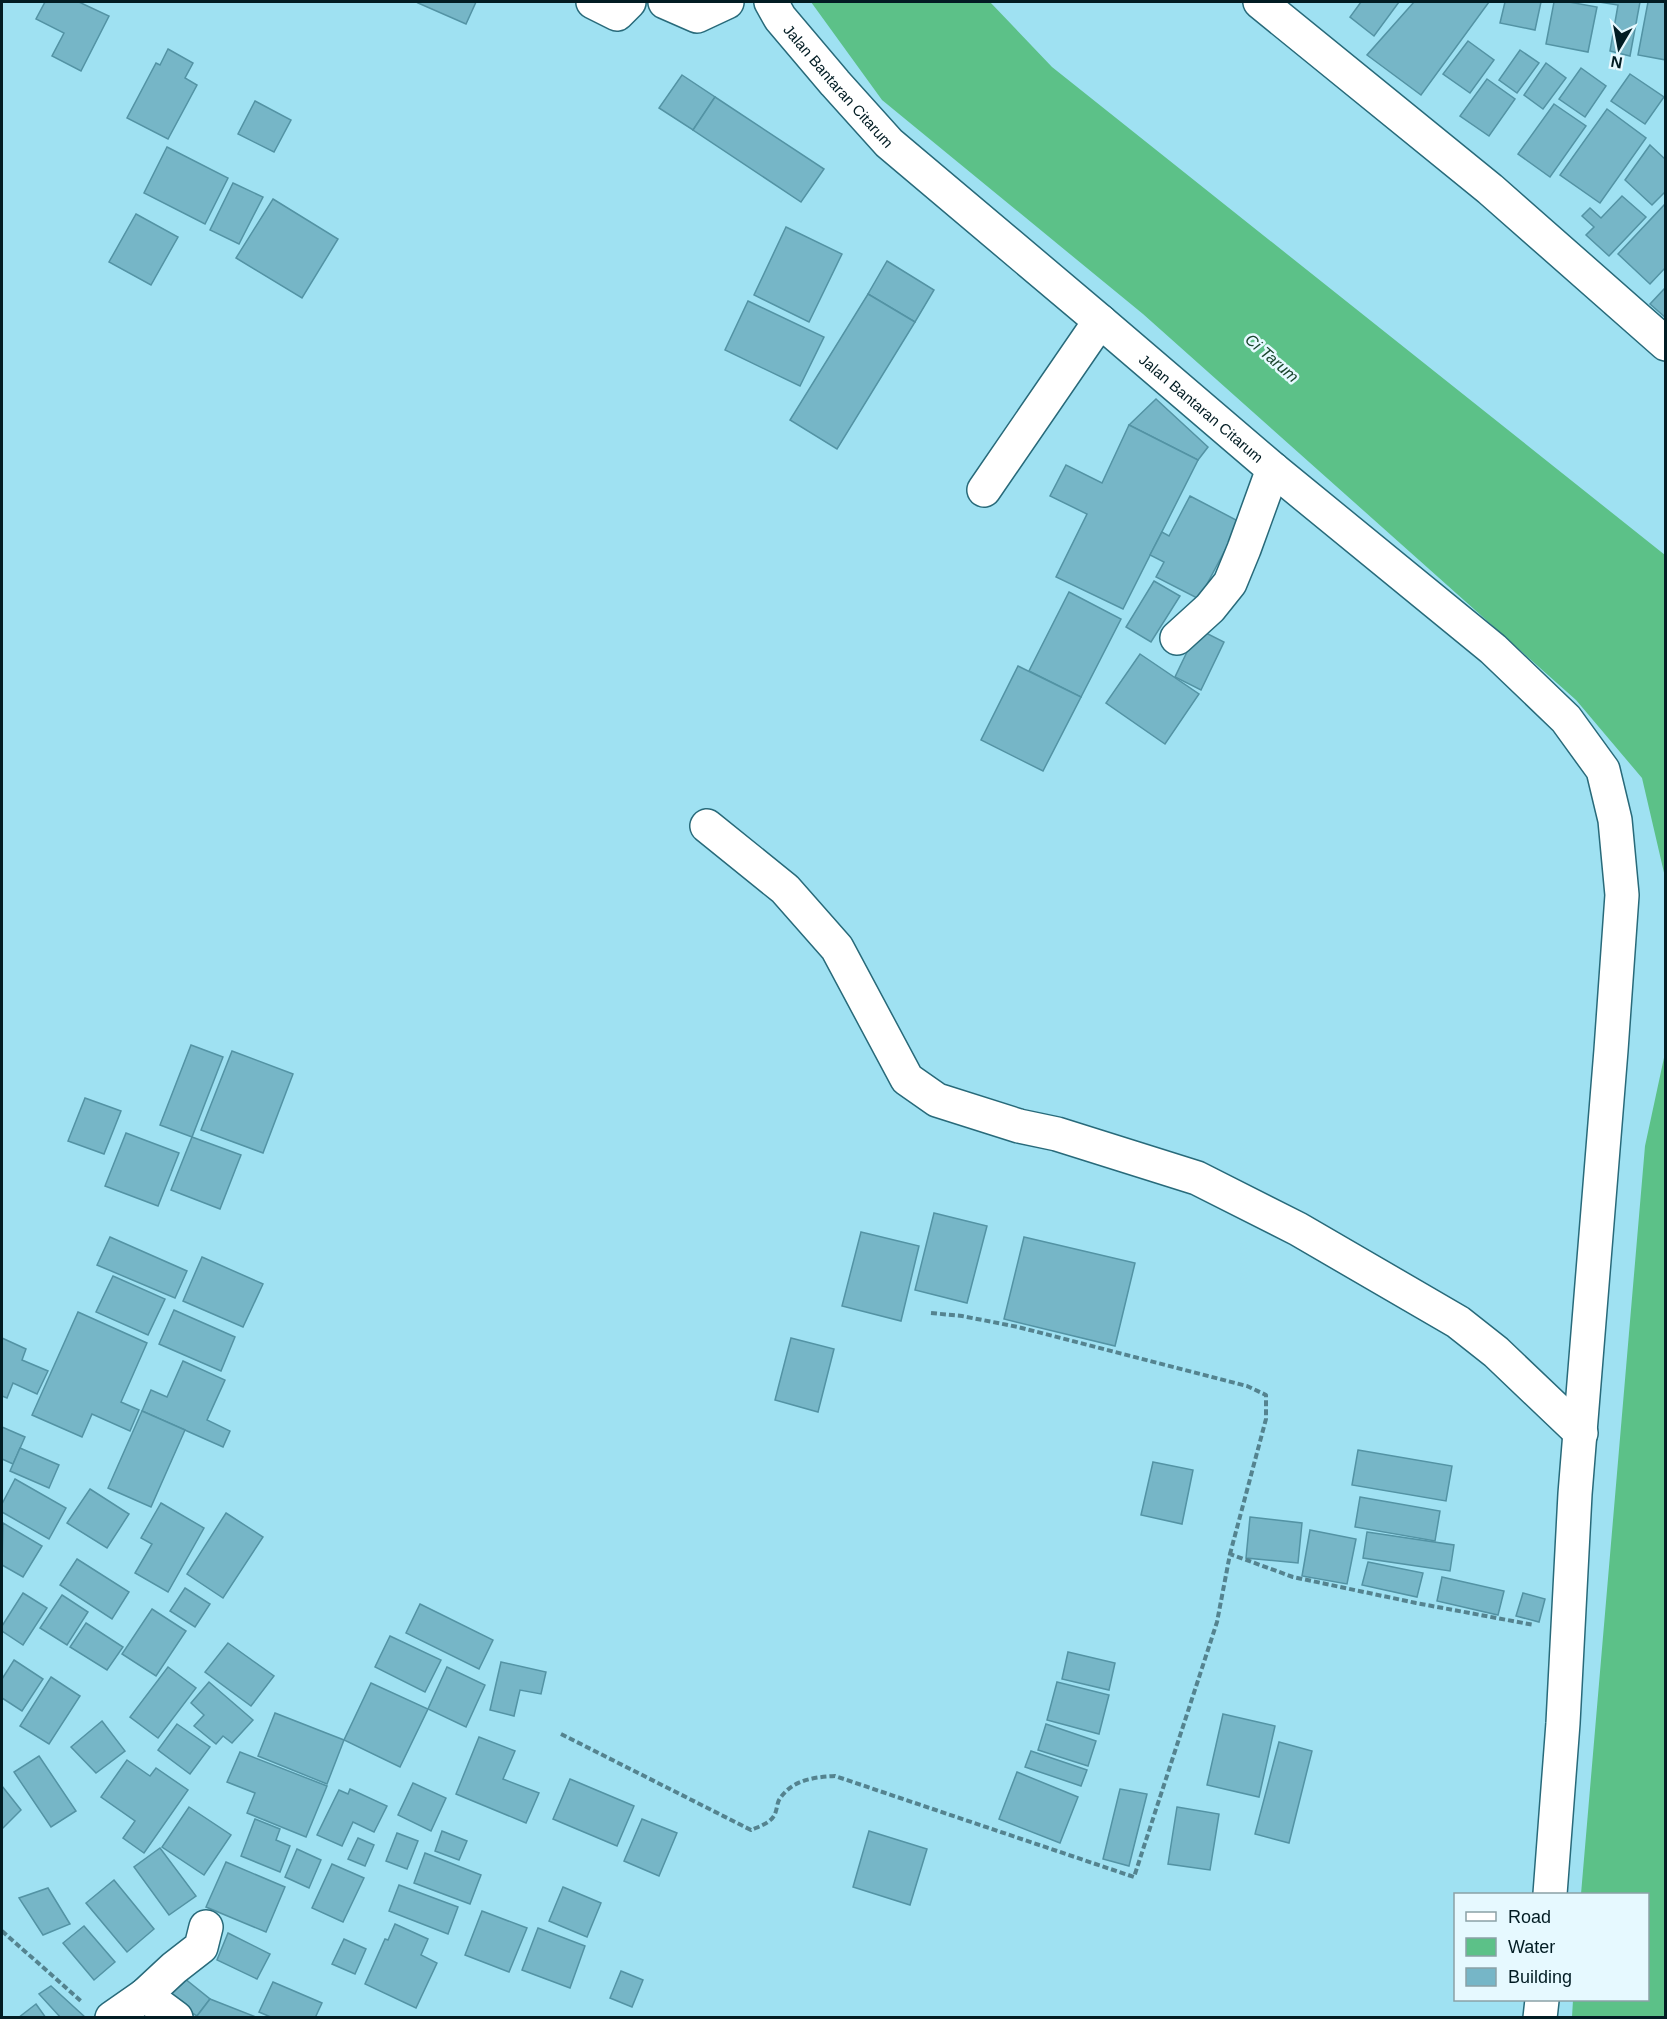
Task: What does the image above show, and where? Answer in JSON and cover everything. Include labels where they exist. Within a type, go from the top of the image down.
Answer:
[{"type":"street","points":[[593,2],[617,14],[629,2]]},
{"type":"street","points":[[665,2],[696,16],[727,2]]},
{"type":"street","name":"Jalan Bantaran Citarum","points":[[771,2],[780,18],[888,143],[1101,321],[1273,470],[1493,649],[1566,719],[1603,770],[1615,820],[1622,895],[1575,1494],[1550,1893]]},
{"type":"street","points":[[1260,2],[1490,189],[1665,344]]},
{"type":"street","points":[[984,490],[1101,321]]},
{"type":"street","points":[[1177,638],[1210,608],[1230,583],[1273,470]]},
{"type":"street","points":[[707,826],[785,889],[837,948],[907,1079],[937,1100],[1019,1126],[1075,1139],[1197,1178],[1298,1229],[1458,1322],[1496,1352],[1581,1433]]},
{"type":"street","points":[[112,2018],[145,1995],[201,1947],[206,1927]]},
{"type":"street","points":[[145,1995],[176,2018]]},
{"type":"street","points":[[1540,2018],[1542,2001]]},
{"type":"path","points":[[561,1734],[751,1830],[764,1825],[774,1816],[779,1800],[794,1785],[812,1777],[835,1776],[1134,1877],[1217,1622],[1230,1554],[1266,1419],[1266,1395],[1247,1386],[1018,1328],[962,1316],[931,1313]]},
{"type":"path","points":[[1230,1554],[1293,1577],[1416,1603],[1568,1630]]},
{"type":"path","points":[[2,1931],[82,2002]]},
{"type":"water","name":"Ci Tarum","points":[[811,2],[990,2],[1052,67],[1665,555],[1665,877],[1642,778],[1576,700],[1143,314],[882,100]]},
{"type":"water","points":[[1665,1053],[1665,2017],[1572,2017],[1573,2001],[1649,2001],[1649,1893],[1581,1893],[1645,1146]]},
{"type":"building","points":[[45,2],[79,2],[109,16],[81,71],[52,56],[64,33],[36,19]]},
{"type":"building","points":[[419,2],[476,2],[466,24]]},
{"type":"building","points":[[1361,2],[1399,2],[1374,36],[1350,17]]},
{"type":"building","points":[[1414,2],[1489,2],[1421,95],[1367,55]]},
{"type":"building","points":[[1505,2],[1541,2],[1535,30],[1500,23]]},
{"type":"building","points":[[1554,2],[1597,7],[1588,52],[1546,44]]},
{"type":"building","points":[[1599,2],[1640,2],[1630,56],[1610,51],[1618,5]]},
{"type":"building","points":[[1648,2],[1666,2],[1666,60],[1638,55]]},
{"type":"building","points":[[1468,41],[1494,60],[1470,93],[1443,74]]},
{"type":"building","points":[[168,49],[193,63],[185,78],[197,85],[168,139],[127,118],[156,63],[160,65]]},
{"type":"building","points":[[1520,50],[1539,63],[1517,93],[1499,80]]},
{"type":"building","points":[[1546,63],[1566,78],[1543,109],[1524,95]]},
{"type":"building","points":[[1581,68],[1606,86],[1585,117],[1559,99]]},
{"type":"building","points":[[1630,74],[1664,97],[1645,124],[1611,101]]},
{"type":"building","points":[[682,75],[715,97],[693,130],[659,108]]},
{"type":"building","points":[[1487,79],[1515,99],[1489,136],[1460,116]]},
{"type":"building","points":[[715,97],[824,169],[801,202],[693,130]]},
{"type":"building","points":[[255,101],[291,120],[274,152],[238,134]]},
{"type":"building","points":[[1554,104],[1586,126],[1550,177],[1518,154]]},
{"type":"building","points":[[1607,109],[1646,138],[1600,203],[1560,175]]},
{"type":"building","points":[[1650,145],[1666,160],[1666,191],[1652,205],[1625,180]]},
{"type":"building","points":[[167,147],[228,178],[205,224],[144,193]]},
{"type":"building","points":[[233,183],[263,197],[239,244],[210,230]]},
{"type":"building","points":[[1622,196],[1646,217],[1609,256],[1586,235],[1594,227],[1582,216],[1590,208],[1601,218]]},
{"type":"building","points":[[273,199],[338,239],[302,298],[236,258]]},
{"type":"building","points":[[1666,203],[1666,267],[1650,284],[1618,254]]},
{"type":"building","points":[[136,214],[178,237],[151,285],[109,262]]},
{"type":"building","points":[[786,227],[842,254],[809,322],[754,295]]},
{"type":"building","points":[[887,261],[934,290],[915,322],[868,294]]},
{"type":"building","points":[[1666,287],[1666,318],[1650,304]]},
{"type":"building","points":[[868,294],[915,322],[837,449],[790,420]]},
{"type":"building","points":[[748,301],[824,337],[800,386],[725,350]]},
{"type":"building","points":[[1156,399],[1208,447],[1198,460],[1129,425]]},
{"type":"building","points":[[1129,425],[1198,460],[1123,609],[1056,577],[1087,514],[1050,496],[1066,465],[1102,483]]},
{"type":"building","points":[[1190,496],[1240,522],[1199,599],[1156,577],[1164,562],[1150,555],[1162,532],[1169,536]]},
{"type":"building","points":[[1154,581],[1180,596],[1151,642],[1126,627]]},
{"type":"building","points":[[1069,592],[1121,619],[1081,697],[1029,671]]},
{"type":"building","points":[[1198,629],[1224,642],[1201,690],[1175,677]]},
{"type":"building","points":[[1140,654],[1199,694],[1165,744],[1106,703]]},
{"type":"building","points":[[1018,666],[1081,697],[1043,771],[981,740]]},
{"type":"building","points":[[191,1045],[223,1057],[192,1137],[160,1125]]},
{"type":"building","points":[[232,1051],[293,1074],[263,1153],[201,1130]]},
{"type":"building","points":[[85,1098],[121,1111],[104,1154],[68,1141]]},
{"type":"building","points":[[126,1133],[179,1153],[158,1206],[105,1186]]},
{"type":"building","points":[[192,1137],[241,1155],[220,1209],[171,1190]]},
{"type":"building","points":[[934,1213],[987,1226],[967,1303],[915,1290]]},
{"type":"building","points":[[861,1232],[919,1246],[901,1321],[842,1306]]},
{"type":"building","points":[[110,1237],[187,1271],[175,1298],[97,1265]]},
{"type":"building","points":[[1024,1237],[1135,1263],[1115,1346],[1004,1319]]},
{"type":"building","points":[[202,1257],[263,1284],[243,1327],[183,1301]]},
{"type":"building","points":[[113,1276],[165,1299],[148,1335],[96,1312]]},
{"type":"building","points":[[174,1310],[235,1337],[221,1371],[159,1344]]},
{"type":"building","points":[[78,1312],[147,1343],[121,1402],[139,1410],[130,1431],[92,1414],[82,1437],[32,1415]]},
{"type":"building","points":[[2,1338],[26,1349],[22,1360],[48,1371],[37,1394],[13,1383],[7,1398],[2,1396]]},
{"type":"building","points":[[791,1338],[834,1349],[818,1412],[775,1400]]},
{"type":"building","points":[[183,1361],[225,1380],[207,1420],[230,1431],[223,1447],[142,1411],[151,1390],[167,1397]]},
{"type":"building","points":[[142,1411],[185,1430],[151,1507],[108,1488]]},
{"type":"building","points":[[2,1427],[25,1437],[13,1464],[2,1459]]},
{"type":"building","points":[[20,1448],[59,1465],[49,1488],[10,1471]]},
{"type":"building","points":[[1358,1450],[1452,1466],[1446,1501],[1352,1485]]},
{"type":"building","points":[[1153,1462],[1193,1470],[1182,1524],[1141,1515]]},
{"type":"building","points":[[15,1479],[66,1508],[49,1539],[2,1512],[2,1504]]},
{"type":"building","points":[[90,1489],[129,1514],[107,1548],[67,1523]]},
{"type":"building","points":[[1360,1497],[1440,1511],[1435,1541],[1355,1527]]},
{"type":"building","points":[[161,1503],[204,1528],[168,1592],[135,1573],[152,1544],[141,1538]]},
{"type":"building","points":[[226,1513],[263,1537],[223,1598],[187,1574]]},
{"type":"building","points":[[1250,1517],[1302,1523],[1298,1563],[1246,1558]]},
{"type":"building","points":[[3,1523],[42,1546],[23,1577],[2,1565]]},
{"type":"building","points":[[1310,1530],[1356,1539],[1347,1584],[1302,1576]]},
{"type":"building","points":[[1367,1532],[1454,1545],[1450,1571],[1363,1558]]},
{"type":"building","points":[[77,1559],[129,1592],[112,1619],[60,1585]]},
{"type":"building","points":[[1368,1562],[1423,1573],[1417,1597],[1362,1585]]},
{"type":"building","points":[[1442,1577],[1504,1591],[1498,1615],[1437,1601]]},
{"type":"building","points":[[185,1588],[210,1604],[195,1627],[170,1611]]},
{"type":"building","points":[[23,1593],[47,1608],[23,1645],[2,1631],[2,1626]]},
{"type":"building","points":[[1523,1593],[1545,1599],[1539,1622],[1516,1616]]},
{"type":"building","points":[[62,1595],[88,1612],[67,1645],[40,1628]]},
{"type":"building","points":[[420,1604],[493,1640],[479,1669],[406,1633]]},
{"type":"building","points":[[152,1609],[186,1631],[156,1676],[122,1654]]},
{"type":"building","points":[[86,1623],[123,1647],[107,1670],[70,1647]]},
{"type":"building","points":[[390,1636],[441,1660],[425,1692],[375,1667]]},
{"type":"building","points":[[228,1643],[274,1676],[251,1706],[205,1672]]},
{"type":"building","points":[[1068,1652],[1115,1663],[1109,1690],[1062,1679]]},
{"type":"building","points":[[14,1660],[43,1679],[22,1711],[2,1698],[2,1679]]},
{"type":"building","points":[[501,1662],[546,1672],[541,1694],[520,1690],[514,1716],[490,1710]]},
{"type":"building","points":[[168,1667],[196,1688],[158,1738],[130,1717]]},
{"type":"building","points":[[447,1667],[485,1685],[466,1727],[428,1709]]},
{"type":"building","points":[[51,1677],[80,1696],[49,1744],[20,1726]]},
{"type":"building","points":[[209,1682],[253,1720],[232,1743],[223,1736],[216,1744],[194,1726],[204,1715],[191,1703]]},
{"type":"building","points":[[1057,1682],[1109,1695],[1099,1734],[1047,1720]]},
{"type":"building","points":[[371,1683],[428,1709],[400,1767],[344,1740]]},
{"type":"building","points":[[275,1713],[344,1740],[327,1784],[258,1756]]},
{"type":"building","points":[[1223,1714],[1275,1726],[1259,1797],[1207,1785]]},
{"type":"building","points":[[102,1721],[125,1751],[96,1773],[71,1747]]},
{"type":"building","points":[[177,1724],[210,1747],[190,1774],[158,1750]]},
{"type":"building","points":[[1046,1724],[1096,1741],[1088,1766],[1038,1750]]},
{"type":"building","points":[[479,1737],[515,1751],[503,1779],[539,1793],[526,1823],[456,1794]]},
{"type":"building","points":[[1279,1742],[1312,1751],[1289,1843],[1255,1834]]},
{"type":"building","points":[[1031,1751],[1087,1770],[1081,1786],[1025,1767]]},
{"type":"building","points":[[240,1752],[327,1786],[306,1837],[247,1813],[255,1793],[227,1782]]},
{"type":"building","points":[[39,1756],[76,1811],[51,1827],[14,1772]]},
{"type":"building","points":[[127,1760],[150,1776],[156,1768],[188,1790],[144,1853],[123,1838],[135,1821],[101,1797]]},
{"type":"building","points":[[1017,1772],[1078,1797],[1060,1843],[999,1819]]},
{"type":"building","points":[[570,1779],[634,1806],[617,1846],[553,1819]]},
{"type":"building","points":[[413,1783],[446,1798],[431,1831],[398,1815]]},
{"type":"building","points":[[2,1786],[21,1810],[2,1829]]},
{"type":"building","points":[[350,1789],[387,1806],[374,1832],[353,1822],[342,1846],[317,1835],[339,1790],[348,1794]]},
{"type":"building","points":[[1120,1789],[1147,1794],[1129,1866],[1103,1859]]},
{"type":"building","points":[[189,1807],[231,1835],[204,1875],[162,1847]]},
{"type":"building","points":[[1177,1807],[1219,1814],[1210,1870],[1168,1864]]},
{"type":"building","points":[[255,1819],[280,1829],[276,1840],[290,1846],[280,1872],[241,1856]]},
{"type":"building","points":[[642,1819],[677,1833],[659,1876],[624,1861]]},
{"type":"building","points":[[442,1831],[467,1841],[459,1860],[435,1851]]},
{"type":"building","points":[[869,1831],[927,1849],[910,1905],[853,1887]]},
{"type":"building","points":[[397,1833],[418,1841],[407,1869],[386,1861]]},
{"type":"building","points":[[358,1838],[374,1845],[365,1866],[348,1859]]},
{"type":"building","points":[[160,1848],[196,1896],[169,1915],[134,1867]]},
{"type":"building","points":[[297,1849],[321,1860],[309,1888],[285,1877]]},
{"type":"building","points":[[425,1853],[481,1875],[470,1904],[414,1883]]},
{"type":"building","points":[[226,1862],[285,1887],[266,1932],[206,1907]]},
{"type":"building","points":[[332,1864],[364,1878],[343,1922],[312,1908]]},
{"type":"building","points":[[114,1880],[154,1929],[127,1952],[86,1903]]},
{"type":"building","points":[[399,1885],[458,1907],[448,1934],[389,1911]]},
{"type":"building","points":[[563,1887],[601,1903],[587,1937],[549,1921]]},
{"type":"building","points":[[48,1888],[70,1924],[43,1935],[19,1898]]},
{"type":"building","points":[[482,1911],[527,1928],[509,1972],[465,1955]]},
{"type":"building","points":[[395,1924],[428,1939],[421,1955],[437,1963],[416,2008],[365,1984],[385,1939],[388,1940]]},
{"type":"building","points":[[84,1926],[115,1962],[94,1980],[63,1943]]},
{"type":"building","points":[[538,1928],[585,1946],[570,1988],[522,1970]]},
{"type":"building","points":[[228,1933],[270,1954],[257,1979],[217,1960]]},
{"type":"building","points":[[344,1939],[366,1949],[355,1974],[332,1964]]},
{"type":"building","points":[[174,1970],[210,1999],[197,2016],[160,1994]]},
{"type":"building","points":[[621,1971],[643,1980],[632,2007],[610,1998]]},
{"type":"building","points":[[273,1982],[322,2003],[315,2018],[273,2018],[259,2012]]},
{"type":"building","points":[[51,1986],[86,2018],[61,2018],[39,1994]]},
{"type":"building","points":[[210,1999],[256,2018],[199,2018],[197,2016]]},
{"type":"building","points":[[36,2004],[46,2018],[18,2018]]}]
